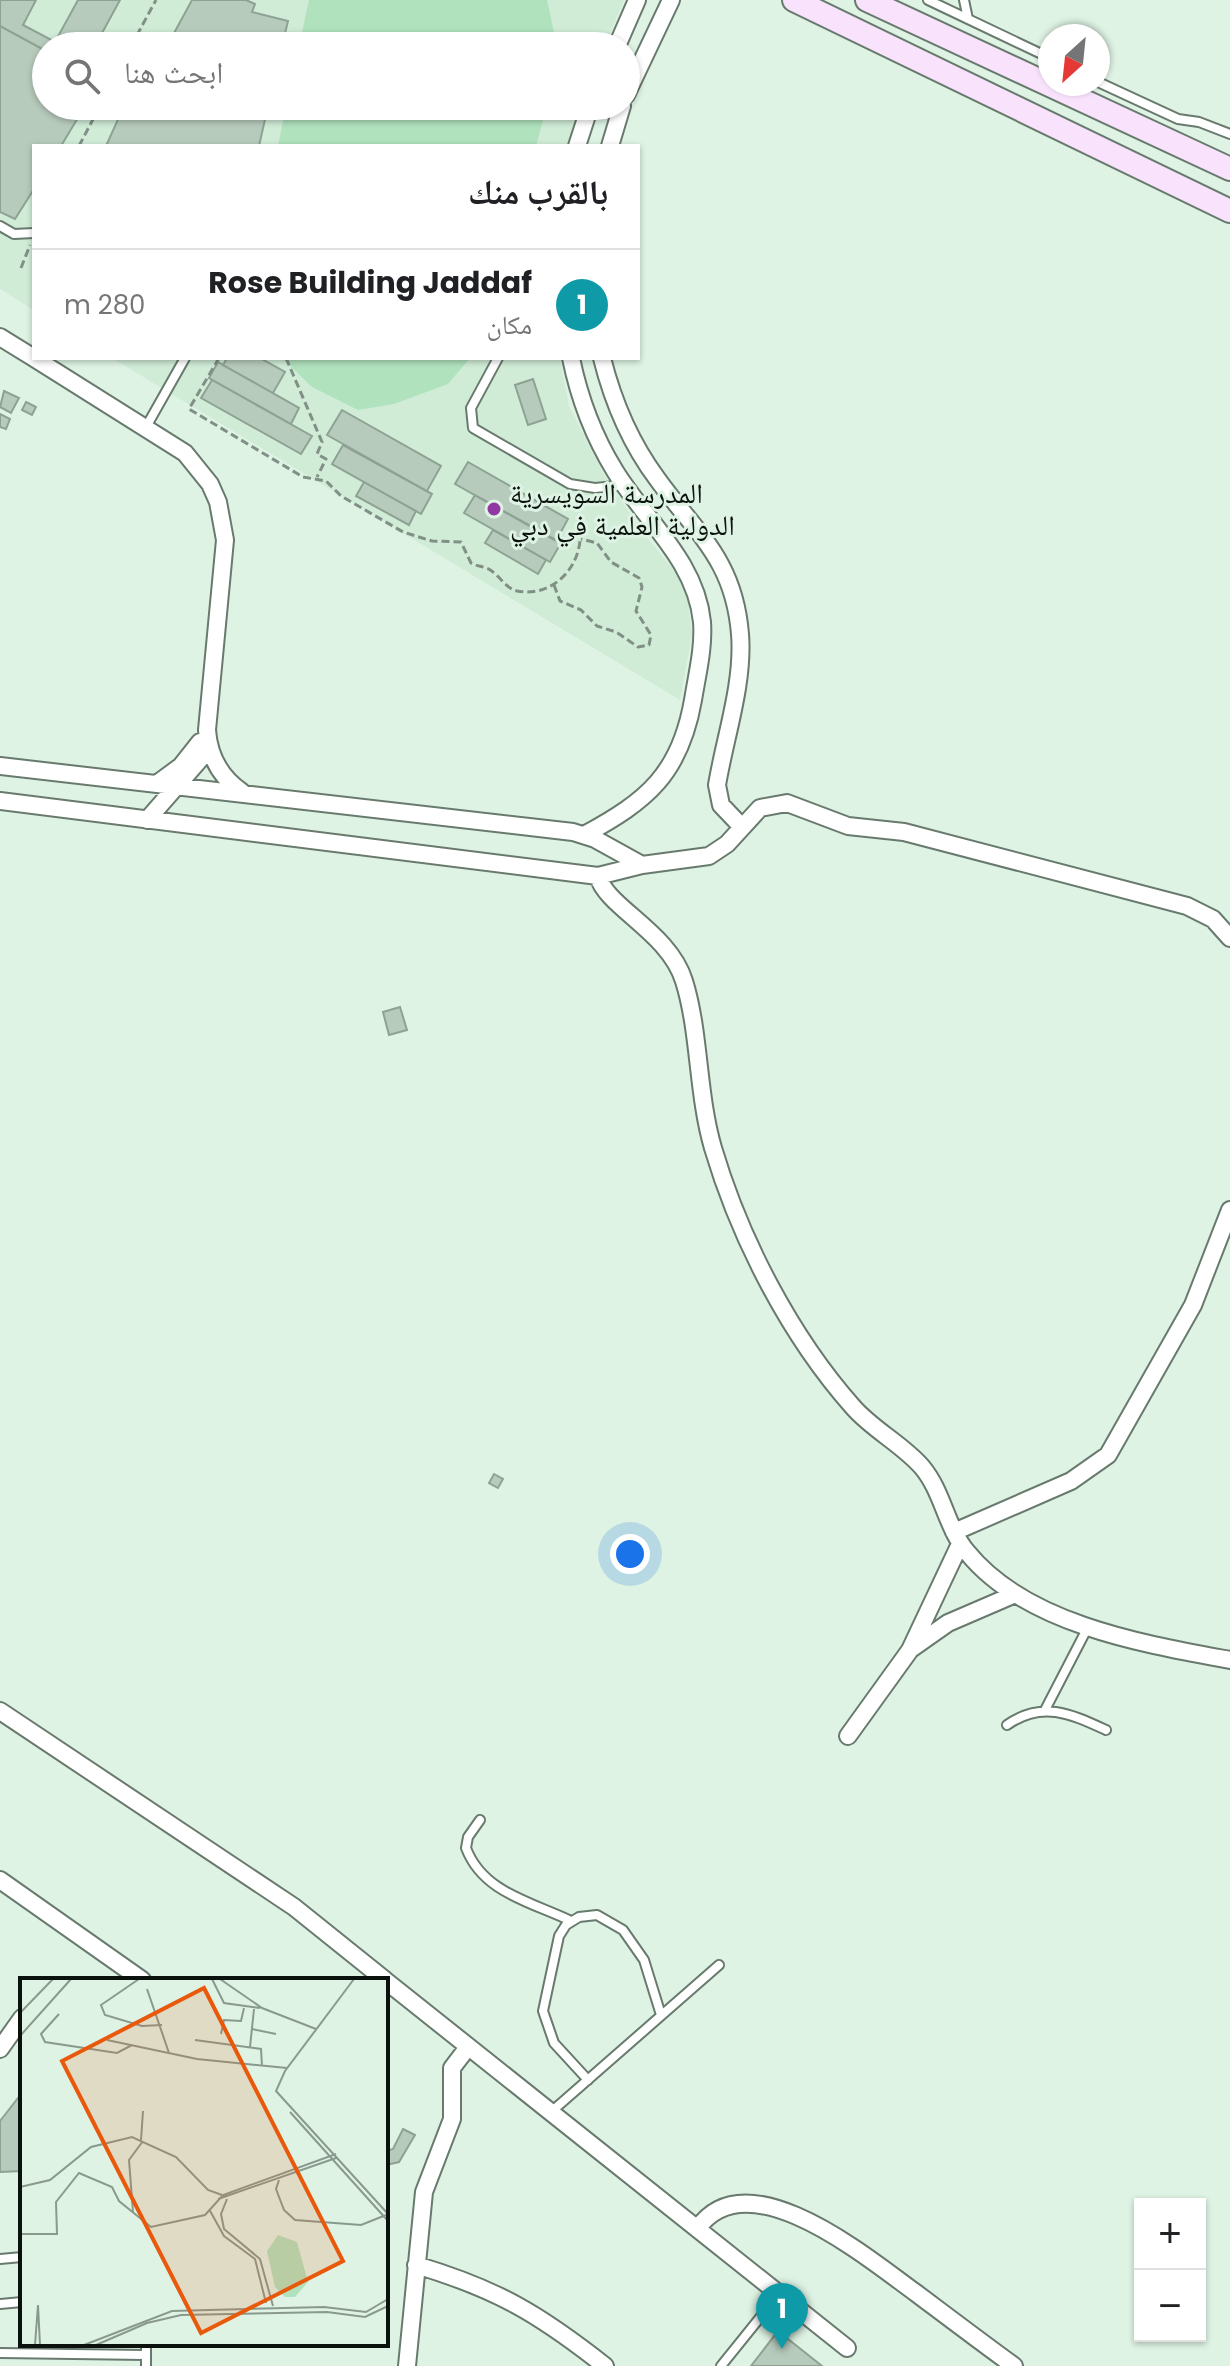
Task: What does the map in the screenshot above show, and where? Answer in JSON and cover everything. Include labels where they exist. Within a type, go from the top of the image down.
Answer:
[{"type":"street","points":[[623,32],[637,0]]},
{"type":"street","points":[[640,65],[671,0]]},
{"type":"street","points":[[794,0],[1230,211]]},
{"type":"street","points":[[867,0],[1230,169]]},
{"type":"street","points":[[578,144],[585,120]]},
{"type":"street","points":[[611,144],[618,120]]},
{"type":"street","points":[[0,337],[32,357]]},
{"type":"street","points":[[37,360],[185,453],[199,467],[214,493],[223,520],[224,560],[207,730],[209,749],[219,770],[244,793]]},
{"type":"street","points":[[572,360],[593,427],[625,485],[682,563],[698,604],[702,640],[689,721],[667,773],[629,810],[584,835]]},
{"type":"street","points":[[603,360],[617,405],[642,456],[704,534],[732,590],[741,654],[717,785],[721,805],[741,826]]},
{"type":"street","points":[[158,783],[191,755],[207,730]]},
{"type":"street","points":[[147,820],[181,785],[209,749]]},
{"type":"street","points":[[0,766],[584,835],[642,865]]},
{"type":"street","points":[[0,801],[598,876],[642,865],[709,856],[727,844],[760,808],[787,803],[800,805],[848,826],[904,832],[1187,906],[1213,919],[1230,938]]},
{"type":"street","points":[[598,876],[606,892],[660,940],[680,968],[688,997],[702,1104],[713,1149],[730,1196],[783,1307],[855,1409],[928,1475],[957,1538],[987,1574],[1013,1595],[1089,1625],[1230,1660]]},
{"type":"street","points":[[848,1736],[910,1650],[957,1538],[1085,1474],[1108,1455],[1193,1305],[1230,1210]]},
{"type":"street","points":[[910,1650],[948,1623],[1013,1595]]},
{"type":"street","points":[[0,1711],[294,1907],[383,1978]]},
{"type":"street","points":[[0,1880],[139,1978]]},
{"type":"street","points":[[388,1982],[847,2348]]},
{"type":"street","points":[[0,2049],[20,2021]]},
{"type":"street","points":[[407,2366],[424,2192],[454,2108],[452,2068],[468,2047]]},
{"type":"street","points":[[698,2228],[712,2213],[738,2204],[769,2208],[809,2221],[844,2240],[1014,2366]]},
{"type":"street","points":[[416,2265],[511,2301],[560,2329],[605,2366]]},
{"type":"lane","points":[[928,0],[1038,52]]},
{"type":"lane","points":[[964,0],[968,19]]},
{"type":"lane","points":[[1110,88],[1178,119],[1199,122],[1230,134]]},
{"type":"lane","points":[[0,226],[14,234],[32,234]]},
{"type":"lane","points":[[146,427],[184,360]]},
{"type":"lane","points":[[497,360],[471,408],[473,428],[570,484],[595,488],[625,485]]},
{"type":"lane","points":[[1045,1710],[1089,1625]]},
{"type":"lane","points":[[1007,1725],[1019,1717],[1045,1710],[1074,1715],[1106,1730]]},
{"type":"lane","points":[[480,1820],[468,1837],[466,1848],[491,1883],[502,1892],[571,1921],[597,1915],[623,1930],[644,1960],[661,2015]]},
{"type":"lane","points":[[571,1921],[559,1936],[543,2011],[554,2043],[588,2080]]},
{"type":"lane","points":[[551,2112],[719,1965]]},
{"type":"lane","points":[[0,2259],[20,2257]]},
{"type":"lane","points":[[721,2366],[780,2294]]},
{"type":"lane","points":[[0,2304],[20,2302]]},
{"type":"lane","points":[[146,2346],[146,2366]]},
{"type":"lane","points":[[0,2353],[45,2351],[146,2355]]},
{"type":"path","points":[[139,32],[156,0]]},
{"type":"path","points":[[80,144],[93,120]]},
{"type":"path","points":[[21,268],[32,239]]},
{"type":"path","points":[[218,360],[189,409],[303,477],[317,477],[341,496],[410,535],[461,542],[471,563],[490,569],[509,588],[537,591],[554,585],[571,568],[581,539],[578,520]]},
{"type":"path","points":[[287,360],[322,442],[317,454],[326,459],[317,477]]},
{"type":"path","points":[[554,585],[560,601],[581,610],[597,626],[618,633],[638,647],[651,642],[651,635],[636,611],[642,587],[639,578],[609,560],[597,543],[581,539]]},
{"type":"shaded area","points":[[0,0],[624,0],[611,32],[32,32],[32,120],[578,120],[572,144],[32,144],[32,309],[0,289]]},
{"type":"shaded area","name":"المدرسة السويسرية الدولية العلمية في دبي","points":[[115,360],[560,360],[569,406],[603,473],[641,530],[677,574],[688,600],[692,635],[680,700]]},
{"type":"green space","points":[[309,0],[547,0],[554,32],[302,32]]},
{"type":"green space","points":[[283,120],[543,120],[537,144],[278,144]]},
{"type":"green space","points":[[284,360],[468,360],[448,384],[394,404],[358,410],[312,387]]},
{"type":"building","points":[[0,0],[36,0],[23,25],[36,32],[32,32],[32,43],[0,26]]},
{"type":"building","points":[[78,0],[120,0],[103,32],[60,32]]},
{"type":"building","points":[[192,0],[246,0],[255,4],[252,12],[288,21],[285,32],[175,32]]},
{"type":"building","points":[[0,26],[32,43],[32,120],[77,120],[62,144],[32,144],[32,192],[15,219],[0,212]]},
{"type":"building","points":[[118,120],[265,120],[259,144],[107,144]]},
{"type":"building","points":[[226,360],[264,360],[285,372],[273,393],[223,365]]},
{"type":"building","points":[[218,362],[299,408],[291,424],[209,378]]},
{"type":"building","points":[[533,379],[546,419],[528,425],[515,385]]},
{"type":"building","points":[[212,380],[312,436],[301,454],[201,398]]},
{"type":"building","points":[[4,391],[19,398],[11,413],[0,407]]},
{"type":"building","points":[[26,402],[36,407],[32,415],[22,410]]},
{"type":"building","points":[[342,410],[441,466],[427,491],[327,435]]},
{"type":"building","points":[[0,414],[10,419],[6,429],[0,427]]},
{"type":"building","points":[[343,445],[432,494],[421,514],[332,464]]},
{"type":"building","points":[[468,462],[568,519],[556,541],[455,484]]},
{"type":"building","points":[[364,482],[416,511],[409,525],[356,496]]},
{"type":"building","points":[[475,495],[561,543],[550,562],[464,513]]},
{"type":"building","points":[[493,530],[546,560],[538,574],[485,543]]},
{"type":"building","points":[[400,1007],[407,1030],[389,1035],[383,1012]]},
{"type":"building","points":[[494,1474],[503,1479],[498,1488],[489,1483]]},
{"type":"building","points":[[20,2096],[20,2171],[0,2172],[0,2121]]},
{"type":"building","points":[[403,2129],[415,2135],[399,2162],[388,2165],[388,2150],[393,2149]]},
{"type":"building","points":[[778,2331],[822,2366],[751,2366]]},
{"type":"place","name":"المدرسة السويسرية الدولية العلمية في دبي","points":[[494,509]]},
{"type":"place","name":"Rose Building Jaddaf","points":[[782,2349]]}]
